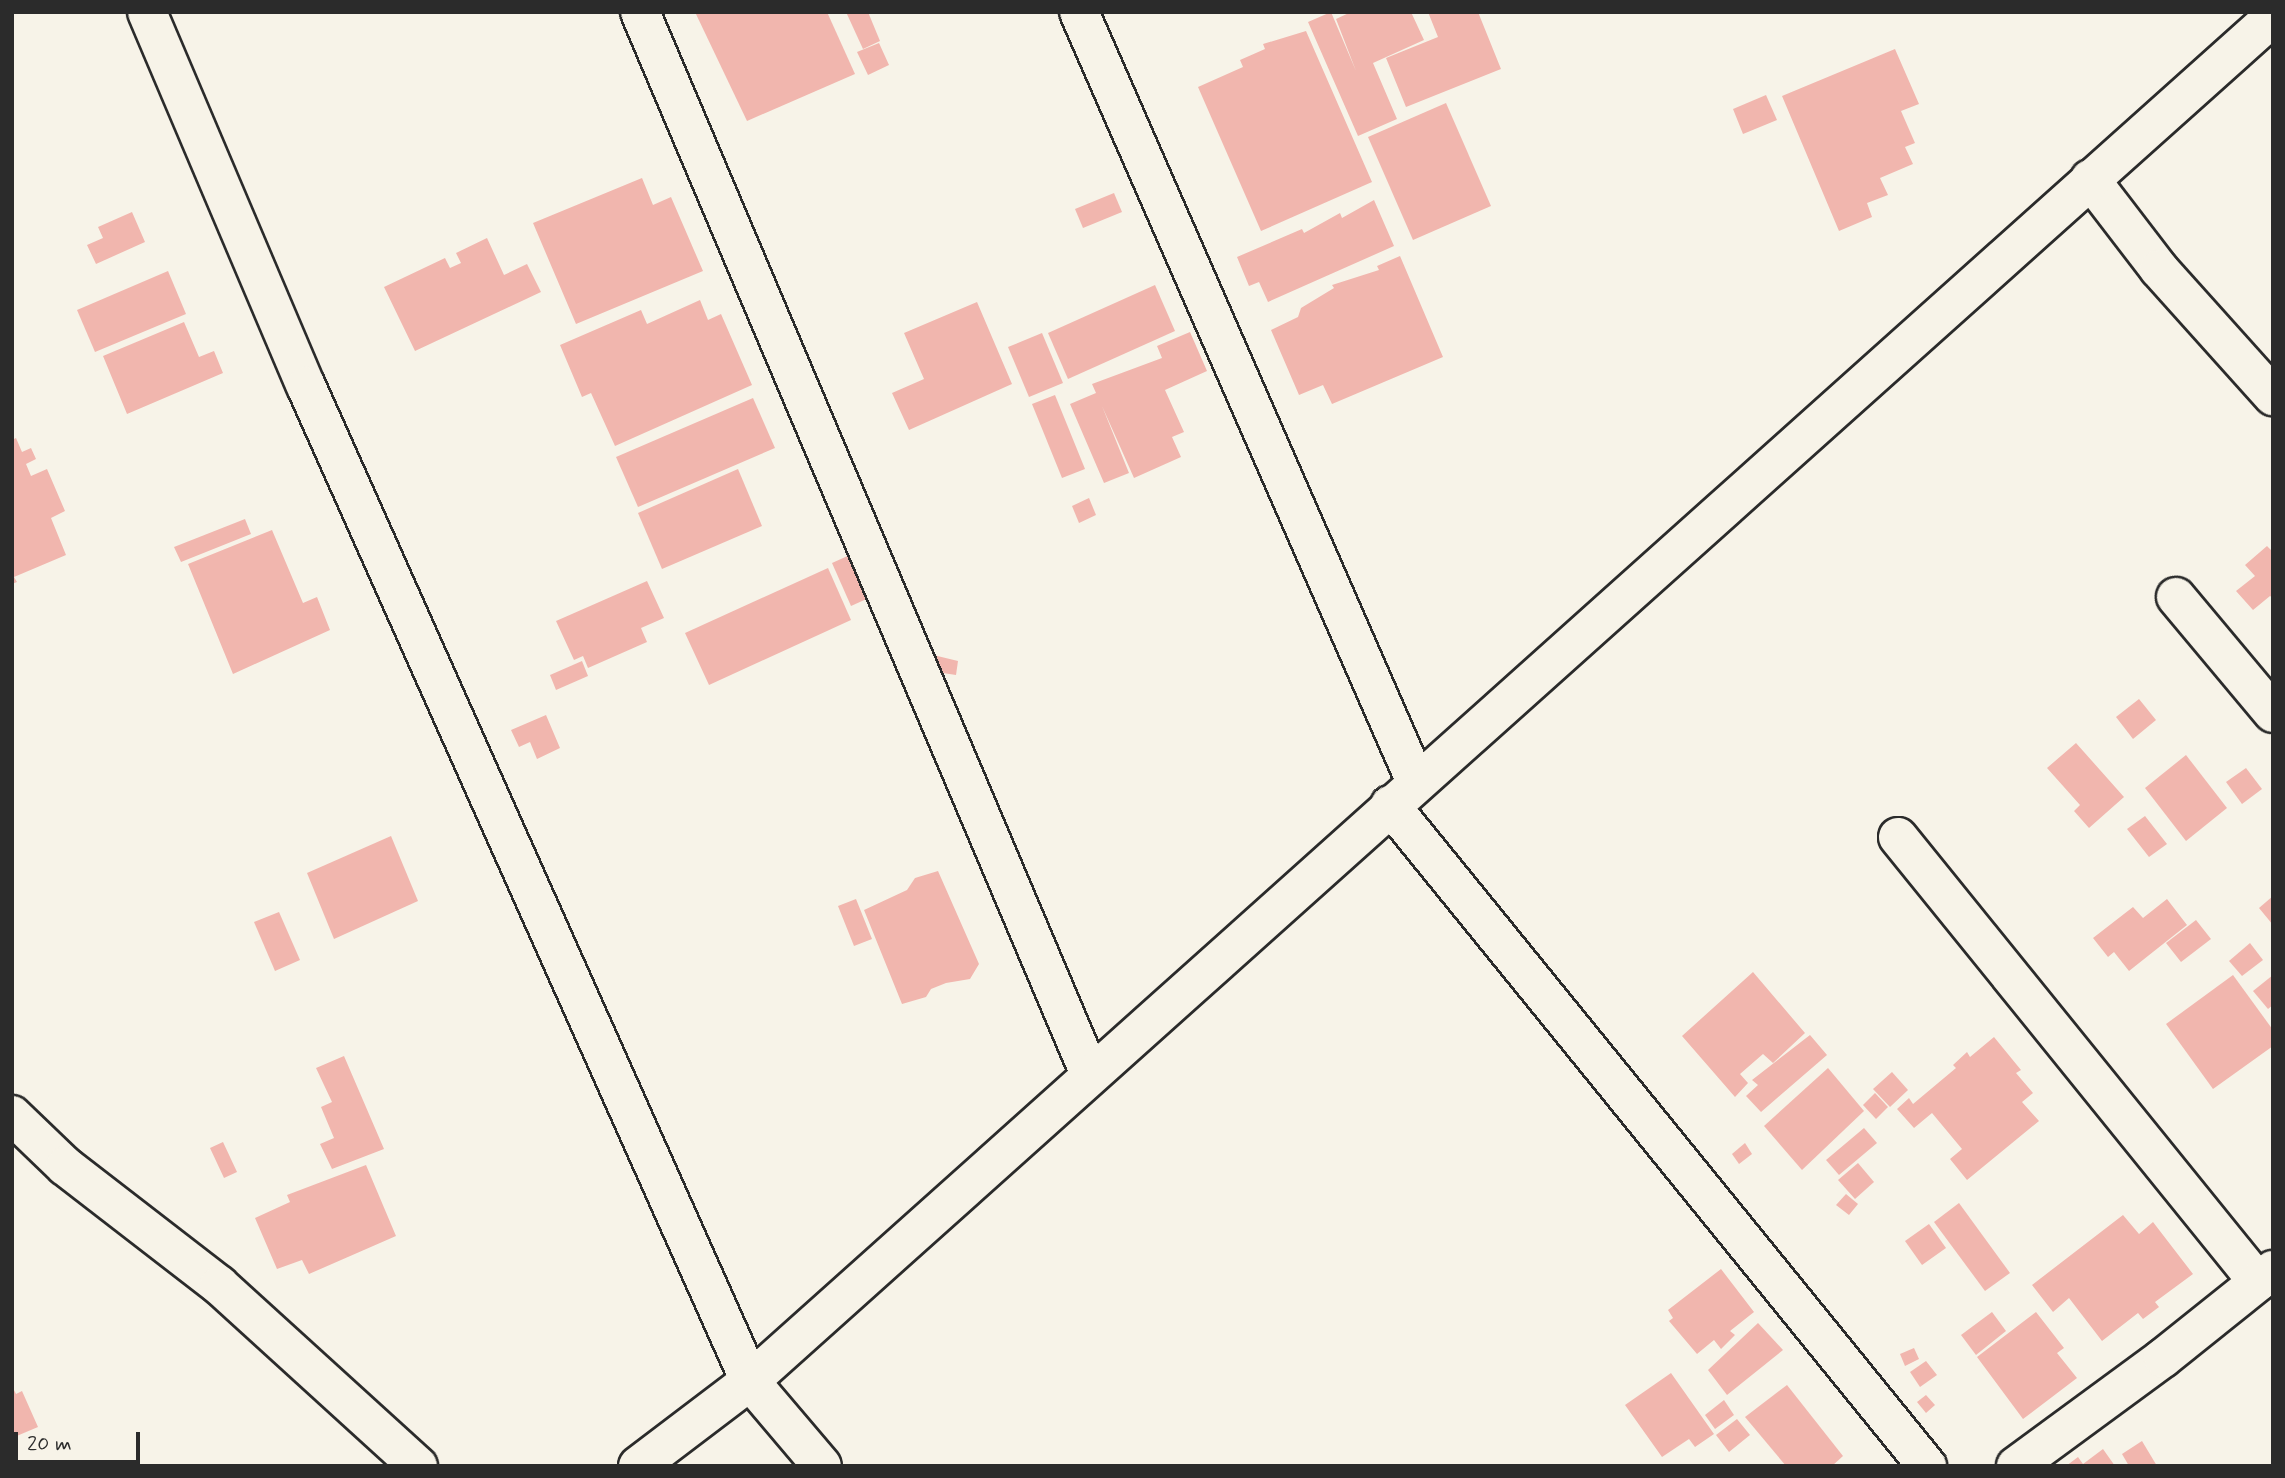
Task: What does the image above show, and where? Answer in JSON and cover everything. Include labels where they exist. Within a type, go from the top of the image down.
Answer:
[{"type":"street","points":[[147,12],[306,386],[750,1381],[822,1466]]},
{"type":"street","points":[[640,12],[1090,1074]]},
{"type":"street","points":[[1079,12],[1403,793],[1927,1466]]},
{"type":"street","points":[[638,1466],[750,1381],[2273,16]]},
{"type":"street","points":[[2090,179],[2159,270],[2273,396]]},
{"type":"street","points":[[2176,597],[2273,713]]},
{"type":"street","points":[[1898,837],[2265,1276],[2016,1466]]},
{"type":"street","points":[[12,1115],[65,1166],[219,1285],[418,1466]]},
{"type":"building","points":[[695,12],[827,12],[855,74],[747,121]]},
{"type":"building","points":[[846,12],[868,12],[880,41],[863,49]]},
{"type":"building","points":[[1331,12],[1356,71],[1336,19],[1351,12],[1411,12],[1424,40],[1373,63],[1397,119],[1358,136],[1308,22]]},
{"type":"building","points":[[1428,12],[1478,12],[1501,69],[1406,107],[1386,58],[1438,37]]},
{"type":"building","points":[[1306,31],[1372,182],[1261,231],[1198,87],[1243,67],[1240,60],[1265,49],[1263,44]]},
{"type":"building","points":[[879,43],[889,65],[868,75],[857,52]]},
{"type":"building","points":[[1895,49],[1919,104],[1901,111],[1915,143],[1905,147],[1913,164],[1880,178],[1888,195],[1867,203],[1872,217],[1839,231],[1782,96]]},
{"type":"building","points":[[1766,95],[1777,120],[1743,134],[1733,109]]},
{"type":"building","points":[[1446,103],[1491,206],[1413,240],[1368,137]]},
{"type":"building","points":[[642,178],[653,205],[671,197],[703,271],[576,324],[533,223]]},
{"type":"building","points":[[1114,193],[1122,212],[1083,228],[1075,209]]},
{"type":"building","points":[[1374,200],[1394,246],[1268,302],[1259,282],[1249,286],[1237,257],[1302,229],[1304,233],[1340,213],[1342,218]]},
{"type":"building","points":[[132,212],[145,242],[96,264],[87,245],[103,238],[98,227]]},
{"type":"building","points":[[487,238],[504,275],[527,264],[541,292],[415,351],[384,287],[445,258],[450,268],[461,263],[456,253]]},
{"type":"building","points":[[1400,256],[1443,357],[1332,404],[1323,385],[1299,395],[1271,330],[1298,317],[1301,308],[1334,288],[1332,285],[1379,270],[1377,266]]},
{"type":"building","points":[[168,271],[186,314],[95,352],[77,310]]},
{"type":"building","points":[[1155,285],[1175,331],[1068,379],[1048,333]]},
{"type":"building","points":[[700,300],[708,320],[721,314],[752,385],[615,446],[591,393],[582,397],[560,345],[641,310],[647,324]]},
{"type":"building","points":[[977,302],[1012,384],[909,430],[892,393],[924,379],[904,333]]},
{"type":"building","points":[[184,322],[199,357],[214,351],[223,373],[127,414],[103,356]]},
{"type":"building","points":[[1190,332],[1207,371],[1165,390],[1184,432],[1172,437],[1181,457],[1134,478],[1102,406],[1129,473],[1104,483],[1070,404],[1096,393],[1092,384],[1162,358],[1157,346]]},
{"type":"building","points":[[1042,333],[1063,383],[1029,397],[1008,347]]},
{"type":"building","points":[[1055,395],[1085,469],[1062,478],[1032,404]]},
{"type":"building","points":[[753,398],[775,448],[638,507],[616,457]]},
{"type":"building","points":[[16,438],[22,452],[31,448],[36,459],[26,464],[31,476],[47,469],[65,511],[51,518],[66,555],[14,577],[17,582],[12,584],[12,440]]},
{"type":"building","points":[[738,469],[762,526],[662,569],[638,513]]},
{"type":"building","points":[[1089,498],[1096,515],[1079,523],[1072,506]]},
{"type":"building","points":[[245,519],[251,534],[181,562],[174,547]]},
{"type":"building","points":[[272,530],[303,603],[317,597],[330,630],[233,674],[188,564]]},
{"type":"building","points":[[2267,546],[2273,552],[2273,598],[2270,596],[2253,610],[2236,591],[2255,576],[2245,565]]},
{"type":"building","points":[[852,554],[871,597],[851,606],[832,563]]},
{"type":"building","points":[[828,568],[851,620],[709,685],[685,633]]},
{"type":"building","points":[[647,581],[664,618],[641,628],[647,642],[588,668],[583,656],[574,660],[556,621]]},
{"type":"building","points":[[925,653],[958,661],[956,675],[923,670]]},
{"type":"building","points":[[582,661],[588,676],[556,690],[550,675]]},
{"type":"building","points":[[2139,699],[2156,720],[2133,739],[2116,717]]},
{"type":"building","points":[[546,715],[560,748],[537,759],[530,742],[519,747],[511,730]]},
{"type":"building","points":[[2076,743],[2124,797],[2089,828],[2074,811],[2080,805],[2047,768]]},
{"type":"building","points":[[2186,755],[2227,808],[2186,841],[2145,788]]},
{"type":"building","points":[[2246,768],[2262,789],[2242,804],[2226,782]]},
{"type":"building","points":[[2145,816],[2167,844],[2149,857],[2127,829]]},
{"type":"building","points":[[391,836],[418,901],[334,939],[307,873]]},
{"type":"building","points":[[938,871],[979,964],[970,979],[946,983],[931,989],[926,997],[902,1004],[864,910],[907,890],[915,878]]},
{"type":"building","points":[[2273,896],[2273,925],[2259,908]]},
{"type":"building","points":[[856,899],[872,939],[854,946],[838,906]]},
{"type":"building","points":[[2167,899],[2187,925],[2129,971],[2114,952],[2108,957],[2093,938],[2133,907],[2143,918]]},
{"type":"building","points":[[279,912],[300,960],[275,971],[254,922]]},
{"type":"building","points":[[2196,920],[2211,939],[2181,962],[2166,943]]},
{"type":"building","points":[[2250,943],[2263,960],[2242,976],[2229,961]]},
{"type":"building","points":[[1753,972],[1805,1033],[1773,1063],[1763,1054],[1740,1074],[1748,1083],[1735,1097],[1682,1036]]},
{"type":"building","points":[[2233,975],[2273,1030],[2273,1046],[2213,1089],[2166,1024]]},
{"type":"building","points":[[2273,975],[2273,1005],[2268,1009],[2253,991]]},
{"type":"building","points":[[1810,1035],[1827,1055],[1761,1112],[1746,1096],[1758,1085],[1752,1080]]},
{"type":"building","points":[[1994,1037],[2021,1070],[2016,1073],[2033,1093],[2022,1102],[2039,1121],[1967,1180],[1950,1159],[1962,1149],[1932,1113],[1914,1128],[1897,1109],[1909,1098],[1913,1104],[1956,1068],[1953,1065],[1967,1052],[1970,1057]]},
{"type":"building","points":[[344,1056],[384,1149],[332,1169],[320,1144],[334,1138],[321,1107],[332,1102],[316,1068]]},
{"type":"building","points":[[1828,1068],[1864,1111],[1802,1170],[1764,1126]]},
{"type":"building","points":[[1892,1072],[1908,1090],[1890,1107],[1873,1089]]},
{"type":"building","points":[[1875,1093],[1888,1107],[1876,1119],[1863,1105]]},
{"type":"building","points":[[1864,1128],[1877,1143],[1839,1175],[1826,1160]]},
{"type":"building","points":[[223,1142],[237,1172],[224,1178],[210,1148]]},
{"type":"building","points":[[1745,1143],[1752,1154],[1739,1164],[1732,1154]]},
{"type":"building","points":[[1858,1163],[1874,1182],[1855,1199],[1838,1180]]},
{"type":"building","points":[[366,1165],[396,1236],[309,1274],[302,1260],[277,1269],[255,1218],[290,1202],[287,1195]]},
{"type":"building","points":[[1846,1194],[1858,1204],[1849,1215],[1836,1205]]},
{"type":"building","points":[[1959,1203],[2010,1273],[1985,1291],[1934,1222]]},
{"type":"building","points":[[2123,1215],[2139,1234],[2153,1222],[2193,1274],[2155,1302],[2159,1307],[2143,1319],[2138,1313],[2102,1341],[2069,1298],[2053,1312],[2032,1285]]},
{"type":"building","points":[[1929,1224],[1946,1248],[1922,1265],[1905,1241]]},
{"type":"building","points":[[1721,1269],[1754,1312],[1730,1331],[1735,1335],[1721,1349],[1714,1340],[1697,1354],[1669,1321],[1673,1318],[1668,1310]]},
{"type":"building","points":[[1992,1312],[2006,1331],[1976,1355],[1961,1335]]},
{"type":"building","points":[[2036,1312],[2064,1348],[2057,1353],[2077,1378],[2023,1419],[1977,1357]]},
{"type":"building","points":[[1758,1323],[1783,1350],[1727,1395],[1708,1370]]},
{"type":"building","points":[[1914,1348],[1919,1359],[1905,1366],[1900,1354]]},
{"type":"building","points":[[1926,1361],[1937,1375],[1920,1387],[1910,1372]]},
{"type":"building","points":[[1671,1373],[1714,1434],[1695,1447],[1689,1439],[1662,1457],[1625,1405]]},
{"type":"building","points":[[1787,1385],[1843,1456],[1832,1466],[1786,1466],[1745,1417]]},
{"type":"building","points":[[12,1386],[16,1394],[22,1391],[38,1427],[12,1438]]},
{"type":"building","points":[[1926,1395],[1935,1405],[1926,1413],[1917,1402]]},
{"type":"building","points":[[1724,1400],[1734,1415],[1715,1429],[1705,1415]]},
{"type":"building","points":[[1737,1419],[1750,1435],[1729,1452],[1716,1435]]},
{"type":"building","points":[[2142,1441],[2157,1466],[2129,1466],[2122,1454]]},
{"type":"building","points":[[2103,1449],[2115,1466],[2066,1466],[2078,1457],[2083,1464]]}]
